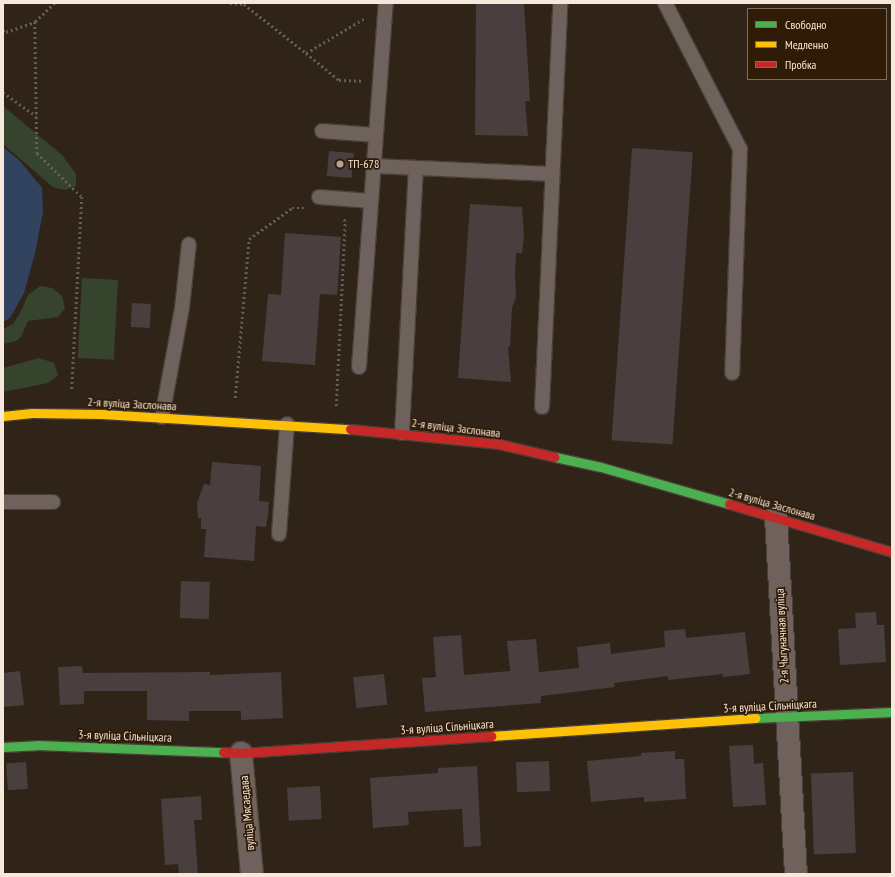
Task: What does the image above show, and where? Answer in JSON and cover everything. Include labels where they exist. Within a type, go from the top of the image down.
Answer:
[{"type":"main road","name":"2-я вуліца Заслонава","points":[[3,416],[32,413],[102,414],[287,424],[402,433],[506,446],[600,467],[892,552]]},
{"type":"main road","name":"3-я вуліца Сільніцкага","points":[[3,747],[37,745],[241,753],[786,716],[892,712]]},
{"type":"street","name":"2-я Чыгуначная вуліца","points":[[776,517],[796,874]]},
{"type":"street","name":"вуліца Мясаедава","points":[[241,753],[252,874]]},
{"type":"lane","points":[[359,367],[386,3]]},
{"type":"lane","points":[[542,407],[560,3]]},
{"type":"lane","points":[[665,3],[740,149],[732,373]]},
{"type":"lane","points":[[322,131],[376,135]]},
{"type":"lane","points":[[374,166],[552,174]]},
{"type":"lane","points":[[402,433],[416,168]]},
{"type":"lane","points":[[319,197],[371,201]]},
{"type":"lane","points":[[162,417],[182,308],[189,244]]},
{"type":"lane","points":[[278,534],[287,424]]},
{"type":"lane","points":[[3,502],[53,502]]},
{"type":"path","points":[[3,30],[6,32],[35,22],[55,3]]},
{"type":"path","points":[[230,3],[244,4],[339,80],[365,81]]},
{"type":"path","points":[[306,53],[370,15]]},
{"type":"path","points":[[35,22],[37,153],[82,197],[72,397]]},
{"type":"path","points":[[3,92],[37,116]]},
{"type":"path","points":[[234,405],[249,239],[292,208],[306,208]]},
{"type":"path","points":[[335,414],[345,221],[340,215]]},
{"type":"green space","points":[[3,106],[62,155],[76,174],[76,186],[65,190],[53,187],[3,144]]},
{"type":"green space","points":[[82,278],[118,280],[114,360],[78,358]]},
{"type":"green space","points":[[40,286],[52,288],[62,296],[65,308],[58,317],[28,321],[21,337],[16,341],[3,344],[3,329],[13,324],[28,295]]},
{"type":"green space","points":[[39,358],[54,363],[58,375],[48,383],[3,392],[3,368]]},
{"type":"water","points":[[3,147],[19,160],[42,188],[43,212],[35,253],[24,293],[10,318],[3,322]]},
{"type":"building","points":[[476,3],[524,3],[530,101],[525,101],[528,136],[475,135]]},
{"type":"building","points":[[632,148],[693,152],[672,445],[612,440]]},
{"type":"building","name":"ТП-678","points":[[329,151],[354,153],[352,178],[327,176]]},
{"type":"building","points":[[470,204],[522,207],[524,236],[522,253],[516,253],[516,297],[512,308],[510,347],[508,347],[511,382],[458,378]]},
{"type":"building","points":[[285,233],[341,237],[337,295],[320,294],[315,365],[262,361],[268,294],[281,295]]},
{"type":"building","points":[[132,303],[151,304],[150,328],[131,327]]},
{"type":"building","points":[[212,462],[261,466],[259,501],[269,502],[266,527],[256,526],[254,561],[204,557],[206,529],[201,529],[201,518],[198,518],[197,503],[204,484],[210,485]]},
{"type":"building","points":[[181,581],[210,582],[209,619],[180,618]]},
{"type":"building","points":[[876,612],[877,625],[884,625],[886,662],[840,665],[838,629],[856,628],[855,613]]},
{"type":"building","points":[[685,629],[686,638],[745,632],[750,674],[723,677],[723,674],[668,680],[668,676],[614,683],[615,687],[541,696],[541,703],[425,712],[422,678],[436,677],[433,637],[461,635],[464,675],[510,671],[507,641],[536,639],[539,672],[579,668],[577,647],[610,643],[611,654],[665,647],[664,631]]},
{"type":"building","points":[[82,666],[83,673],[210,672],[210,675],[281,672],[283,718],[241,720],[241,711],[189,711],[189,721],[147,720],[147,691],[84,691],[84,704],[60,705],[58,667]]},
{"type":"building","points":[[20,671],[24,705],[3,707],[3,673]]},
{"type":"building","points":[[384,674],[387,705],[356,708],[353,677]]},
{"type":"building","points":[[753,745],[754,764],[763,763],[766,805],[733,807],[729,746]]},
{"type":"building","points":[[675,751],[675,759],[684,759],[686,799],[644,802],[644,797],[591,802],[587,761],[641,756],[641,753]]},
{"type":"building","points":[[549,761],[550,791],[517,792],[516,762]]},
{"type":"building","points":[[26,762],[28,789],[8,790],[6,763]]},
{"type":"building","points":[[477,766],[481,846],[464,847],[462,809],[408,812],[409,825],[373,828],[370,778],[438,773],[438,768]]},
{"type":"building","points":[[853,772],[856,853],[814,854],[811,773]]},
{"type":"building","points":[[320,786],[322,819],[289,821],[287,788]]},
{"type":"building","points":[[201,796],[202,820],[194,820],[198,874],[179,874],[178,864],[165,865],[161,799]]},
{"type":"traffic: fast","points":[[555,457],[601,467],[729,504]]},
{"type":"traffic: fast","points":[[755,718],[892,712]]},
{"type":"traffic: fast","points":[[3,747],[37,745],[223,752]]},
{"type":"traffic: slow","points":[[3,416],[32,413],[102,414],[350,429]]},
{"type":"traffic: slow","points":[[491,736],[755,718]]},
{"type":"traffic: jam","points":[[350,429],[499,444],[555,457]]},
{"type":"traffic: jam","points":[[729,504],[892,552]]},
{"type":"traffic: jam","points":[[223,752],[241,753],[491,736]]},
{"type":"place","name":"ТП-678","points":[[340,164]]}]
